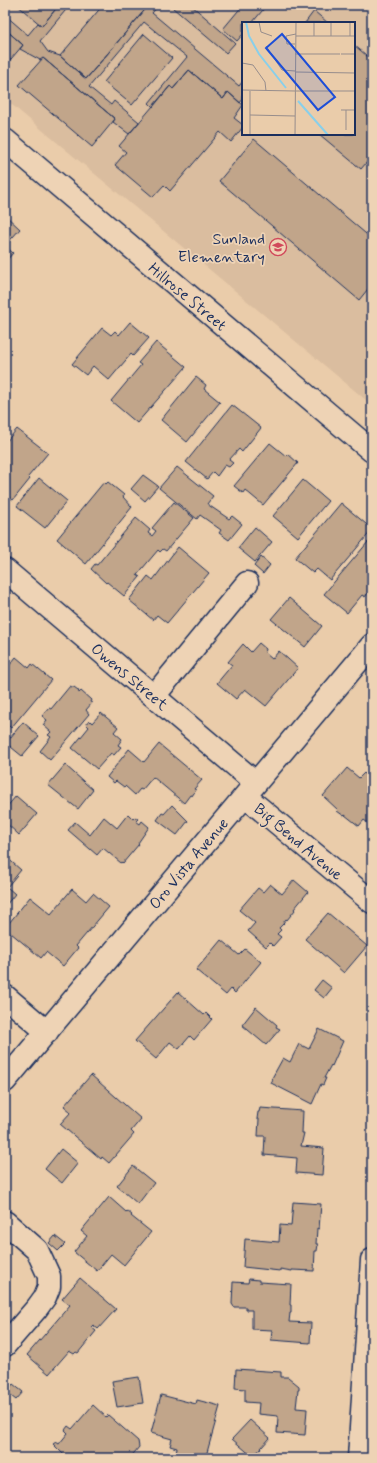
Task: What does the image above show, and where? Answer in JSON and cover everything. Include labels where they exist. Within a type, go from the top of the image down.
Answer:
[{"type":"street","name":"Hillrose Street","points":[[5,140],[372,451]]},
{"type":"street","name":"Owens Street","points":[[5,570],[154,696],[250,789]]},
{"type":"street","points":[[154,696],[247,582]]},
{"type":"street","name":"Oro Vista Avenue","points":[[5,1081],[372,645]]},
{"type":"street","name":"Big Bend Avenue","points":[[250,789],[372,902]]},
{"type":"street","points":[[5,996],[47,1032]]},
{"type":"street","points":[[5,1222],[38,1250],[49,1276],[49,1287],[45,1297],[37,1308],[5,1345]]},
{"type":"street","points":[[359,1458],[372,1260]]},
{"type":"shaded area","name":"Sunland Elementary","points":[[5,5],[372,5],[372,405],[5,99]]},
{"type":"building","points":[[17,5],[59,5],[42,26]]},
{"type":"building","points":[[59,5],[70,5],[40,41],[48,52],[60,56],[86,79],[149,5],[159,5],[152,13],[239,86],[242,82],[242,100],[240,103],[228,92],[223,99],[189,70],[173,89],[170,86],[153,107],[149,103],[187,57],[144,22],[89,87],[111,105],[114,101],[139,122],[129,134],[113,122],[115,119],[43,58],[40,60],[20,49],[23,45],[5,29],[5,15],[28,35],[38,23],[42,26]]},
{"type":"building","points":[[103,5],[149,5],[86,79],[60,56]]},
{"type":"building","points":[[175,5],[191,5],[235,43],[226,53],[173,8]]},
{"type":"building","points":[[243,5],[267,5],[253,22],[242,22],[242,35],[237,41],[223,29]]},
{"type":"building","points":[[314,11],[327,22],[306,22]]},
{"type":"building","points":[[5,29],[23,45],[5,66]]},
{"type":"building","points":[[144,34],[172,58],[132,105],[104,82]]},
{"type":"building","points":[[355,46],[372,60],[372,156],[361,169],[320,135],[355,135]]},
{"type":"building","points":[[43,58],[115,119],[92,147],[19,85]]},
{"type":"building","points":[[189,70],[223,99],[228,92],[242,104],[234,118],[242,124],[242,128],[231,142],[220,132],[170,191],[164,185],[153,197],[115,165],[126,152],[119,146],[170,86],[173,89]]},
{"type":"building","points":[[254,139],[372,239],[372,284],[359,300],[219,181]]},
{"type":"building","points":[[5,215],[20,229],[5,246]]},
{"type":"building","points":[[5,246],[13,253],[5,262]]},
{"type":"building","points":[[130,322],[149,338],[133,356],[131,354],[109,380],[93,366],[86,375],[72,364],[102,328],[111,335],[115,331],[119,335]]},
{"type":"building","points":[[156,342],[186,367],[137,423],[111,401],[141,365],[138,363]]},
{"type":"building","points":[[196,377],[206,385],[204,389],[220,402],[187,442],[161,420]]},
{"type":"building","points":[[232,405],[261,428],[242,452],[239,449],[229,460],[233,463],[229,467],[225,465],[217,476],[213,472],[207,479],[186,462]]},
{"type":"building","points":[[17,429],[48,453],[28,477],[30,479],[13,500],[5,494],[5,443]]},
{"type":"building","points":[[270,443],[286,456],[288,454],[298,463],[263,505],[245,490],[243,493],[234,486]]},
{"type":"building","points":[[177,467],[213,496],[207,504],[229,519],[232,516],[242,524],[229,540],[219,533],[221,530],[200,515],[197,519],[159,488]]},
{"type":"building","points":[[143,475],[158,486],[145,501],[131,489]]},
{"type":"building","points":[[39,478],[67,501],[45,528],[17,506]]},
{"type":"building","points":[[303,480],[328,501],[298,537],[273,516]]},
{"type":"building","points":[[104,482],[106,484],[108,482],[124,495],[123,497],[132,507],[86,564],[57,539]]},
{"type":"building","points":[[174,502],[194,518],[166,551],[163,549],[160,552],[158,550],[137,575],[140,577],[124,596],[107,582],[106,583],[91,569],[95,564],[97,565],[136,518],[150,530],[148,533],[152,536],[156,531],[152,528]]},
{"type":"building","points":[[341,503],[372,530],[330,580],[317,569],[313,573],[295,558]]},
{"type":"building","points":[[255,527],[272,542],[255,562],[238,548]]},
{"type":"building","points":[[372,541],[372,588],[365,597],[362,595],[347,613],[324,594],[368,542],[370,544]]},
{"type":"building","points":[[178,547],[209,573],[167,623],[157,615],[153,620],[129,600],[148,576],[153,580]]},
{"type":"building","points":[[261,557],[270,565],[263,574],[254,566]]},
{"type":"building","points":[[289,598],[322,626],[305,647],[271,619]]},
{"type":"building","points":[[259,643],[266,649],[265,653],[272,659],[279,651],[298,668],[266,706],[245,689],[236,699],[217,683],[232,665],[228,662],[243,644],[251,652]]},
{"type":"building","points":[[16,657],[29,668],[32,664],[51,680],[11,728],[5,722],[5,694],[10,688],[5,683],[5,671]]},
{"type":"building","points":[[70,686],[78,690],[79,693],[81,691],[91,700],[90,702],[92,703],[86,710],[89,714],[50,760],[40,751],[51,737],[48,735],[51,732],[43,725],[47,720],[42,716],[49,708],[51,709]]},
{"type":"building","points":[[101,713],[118,727],[114,732],[122,739],[118,745],[121,747],[114,755],[111,753],[97,769],[72,748],[89,727],[86,724],[89,720],[92,723]]},
{"type":"building","points":[[23,722],[39,736],[22,756],[6,743]]},
{"type":"building","points":[[159,744],[202,780],[194,789],[196,790],[192,796],[190,795],[184,803],[153,777],[142,790],[140,789],[135,795],[125,786],[124,787],[116,781],[114,783],[107,777],[129,749],[144,762]]},
{"type":"building","points":[[65,765],[93,790],[78,809],[48,785]]},
{"type":"building","points":[[347,768],[359,778],[364,773],[372,780],[367,786],[372,790],[372,826],[364,820],[359,826],[345,815],[344,816],[337,811],[338,810],[323,796]]},
{"type":"building","points":[[16,796],[37,814],[19,835],[5,822],[5,809]]},
{"type":"building","points":[[172,805],[188,821],[177,835],[157,820],[162,813],[164,814]]},
{"type":"building","points":[[128,814],[133,819],[135,817],[138,819],[136,821],[140,824],[142,821],[149,827],[138,843],[139,844],[123,863],[103,848],[97,855],[68,830],[75,822],[90,835],[104,817],[117,828]]},
{"type":"building","points":[[5,856],[21,870],[7,887],[15,894],[6,905],[5,904]]},
{"type":"building","points":[[294,880],[308,892],[287,920],[286,919],[279,928],[281,930],[277,934],[281,937],[273,946],[270,943],[266,947],[248,931],[255,923],[239,910],[258,888],[263,892],[270,884],[282,894]]},
{"type":"building","points":[[72,889],[86,901],[93,893],[109,907],[76,946],[78,948],[63,966],[46,952],[41,958],[5,928],[30,897],[51,914]]},
{"type":"building","points":[[328,913],[367,946],[344,973],[305,939]]},
{"type":"building","points":[[221,940],[239,955],[245,949],[261,962],[235,993],[231,989],[226,995],[196,970]]},
{"type":"building","points":[[322,980],[332,988],[324,998],[314,990]]},
{"type":"building","points":[[178,992],[204,1015],[206,1013],[212,1019],[194,1040],[190,1036],[179,1049],[170,1042],[156,1059],[135,1041]]},
{"type":"building","points":[[256,1007],[277,1025],[276,1027],[280,1029],[266,1045],[242,1025]]},
{"type":"building","points":[[319,1029],[343,1041],[332,1066],[331,1065],[324,1078],[326,1078],[323,1085],[321,1084],[312,1104],[271,1083],[272,1078],[283,1058],[290,1062],[299,1044],[309,1049]]},
{"type":"building","points":[[91,1075],[141,1119],[131,1131],[134,1134],[109,1163],[102,1157],[101,1159],[60,1124],[71,1112],[64,1106]]},
{"type":"building","points":[[260,1108],[303,1111],[302,1133],[304,1133],[301,1146],[324,1148],[322,1175],[296,1173],[297,1158],[264,1155],[265,1136],[258,1136],[259,1119],[257,1119]]},
{"type":"building","points":[[61,1149],[78,1163],[62,1183],[45,1169]]},
{"type":"building","points":[[133,1166],[154,1183],[138,1204],[117,1186]]},
{"type":"building","points":[[109,1197],[151,1232],[124,1265],[111,1254],[97,1271],[74,1252],[87,1236],[81,1231]]},
{"type":"building","points":[[293,1202],[321,1204],[319,1229],[317,1228],[316,1244],[318,1244],[317,1251],[315,1251],[314,1271],[292,1271],[280,1269],[280,1271],[243,1267],[245,1239],[279,1242],[280,1225],[291,1226]]},
{"type":"building","points":[[55,1236],[65,1244],[58,1251],[49,1243]]},
{"type":"building","points":[[80,1278],[116,1309],[98,1329],[93,1325],[91,1327],[96,1331],[78,1353],[76,1352],[74,1354],[69,1351],[49,1374],[27,1355],[70,1305],[62,1299]]},
{"type":"building","points":[[249,1279],[259,1280],[259,1282],[291,1284],[291,1313],[289,1322],[311,1323],[310,1343],[271,1340],[272,1330],[252,1329],[252,1310],[246,1310],[246,1307],[234,1307],[232,1304],[233,1282],[248,1283]]},
{"type":"building","points":[[236,1369],[281,1372],[281,1377],[288,1377],[299,1386],[296,1408],[307,1409],[305,1435],[277,1433],[278,1416],[258,1414],[259,1403],[245,1402],[245,1389],[235,1388]]},
{"type":"building","points":[[139,1377],[143,1403],[117,1407],[112,1381]]},
{"type":"building","points":[[13,1384],[23,1392],[16,1400],[6,1392]]},
{"type":"building","points":[[161,1395],[196,1404],[197,1400],[220,1406],[206,1456],[210,1457],[209,1458],[175,1458],[177,1448],[170,1446],[172,1439],[151,1433]]},
{"type":"building","points":[[93,1405],[106,1417],[108,1415],[138,1441],[139,1447],[130,1458],[67,1458],[53,1444],[56,1442],[59,1444],[68,1433],[65,1430],[68,1426],[72,1429]]},
{"type":"building","points":[[250,1420],[270,1438],[253,1457],[232,1439]]},
{"type":"place","name":"Sunland Elementary","points":[[278,247]]}]
